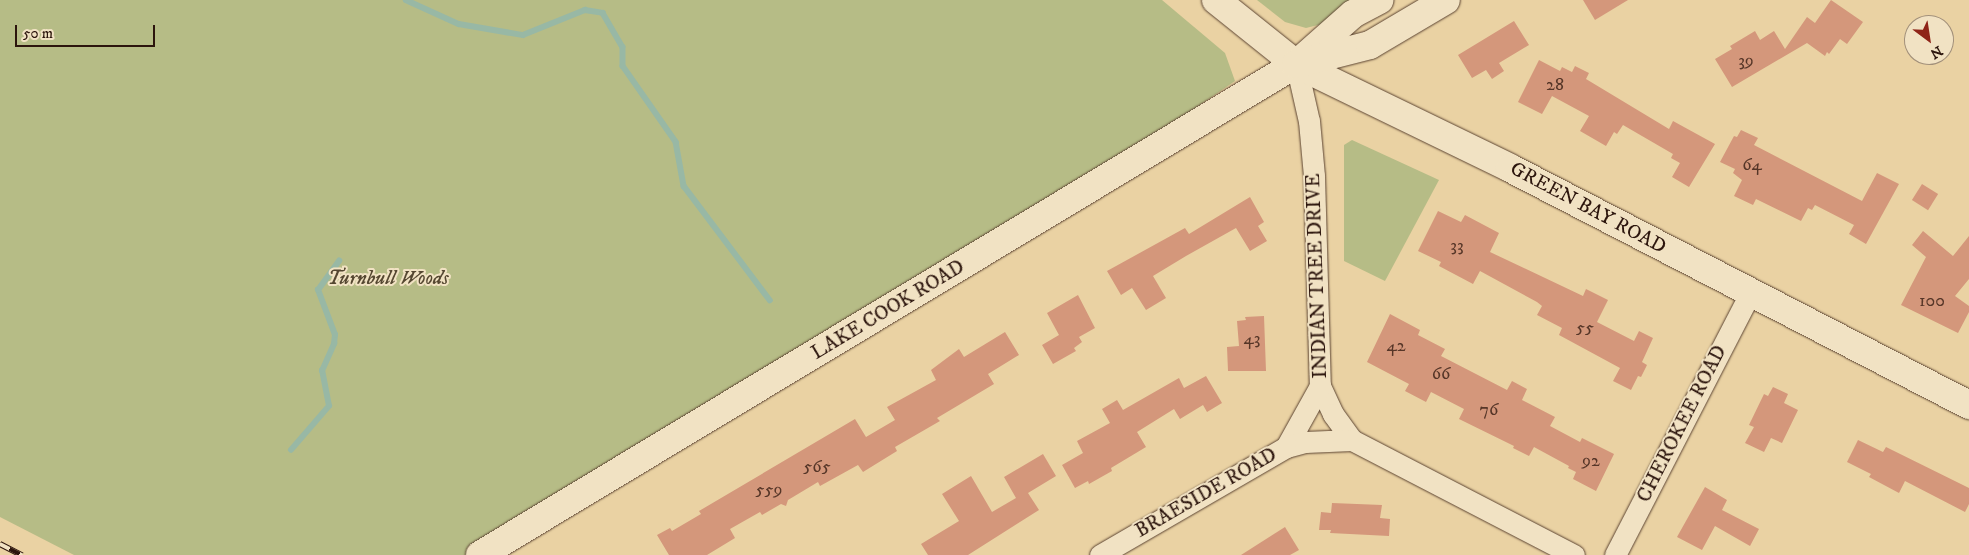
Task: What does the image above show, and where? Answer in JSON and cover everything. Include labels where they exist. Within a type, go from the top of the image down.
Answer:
[{"type":"main road","name":"GREEN BAY ROAD","points":[[1216,0],[1296,64],[1510,168],[1969,405]]},
{"type":"main road","name":"LAKE COOK ROAD","points":[[480,555],[1296,64],[1353,14],[1379,0]]},
{"type":"main road","name":"LAKE COOK ROAD","points":[[1296,64],[1370,45],[1446,0]]},
{"type":"street","name":"INDIAN TREE DRIVE","points":[[1296,64],[1309,121],[1314,176],[1320,386],[1333,414],[1352,440],[1574,555]]},
{"type":"street","name":"CHEROKEE ROAD","points":[[1615,555],[1750,293]]},
{"type":"street","name":"BRAESIDE ROAD","points":[[1286,446],[1320,386]]},
{"type":"street","name":"BRAESIDE ROAD","points":[[1100,555],[1286,446],[1305,442],[1352,440]]},
{"type":"green space","name":"Turnbull Woods","points":[[0,0],[1162,0],[1225,53],[1235,81],[1172,124],[467,555],[74,555],[0,517]]},
{"type":"green space","points":[[1257,0],[1365,0],[1326,23],[1306,28],[1285,22]]},
{"type":"green space","points":[[1352,140],[1439,180],[1385,281],[1344,261],[1344,145]]},
{"type":"building","points":[[1583,0],[1628,0],[1595,20]]},
{"type":"building","points":[[1831,0],[1863,22],[1847,44],[1840,39],[1829,54],[1827,52],[1825,56],[1807,43],[1732,87],[1715,59],[1732,49],[1730,46],[1755,31],[1760,40],[1774,31],[1785,49],[1807,17],[1815,23]]},
{"type":"building","points":[[1514,21],[1529,45],[1499,63],[1504,71],[1492,79],[1486,70],[1472,78],[1458,55]]},
{"type":"building","points":[[1539,60],[1560,71],[1562,67],[1572,72],[1575,66],[1589,73],[1586,79],[1669,129],[1673,121],[1715,144],[1689,187],[1672,177],[1680,163],[1671,158],[1673,154],[1623,125],[1617,134],[1614,132],[1606,146],[1580,131],[1589,116],[1552,96],[1542,114],[1518,102]]},
{"type":"building","points":[[1741,130],[1758,138],[1754,145],[1862,201],[1877,173],[1899,184],[1866,244],[1849,234],[1854,225],[1815,205],[1812,210],[1808,208],[1801,221],[1756,199],[1753,205],[1734,196],[1742,180],[1733,173],[1735,169],[1720,162],[1734,136],[1737,137]]},
{"type":"building","points":[[1922,184],[1938,194],[1928,210],[1912,200]]},
{"type":"building","points":[[1250,197],[1264,222],[1258,226],[1267,241],[1250,251],[1236,228],[1153,276],[1166,298],[1146,310],[1132,288],[1121,295],[1107,271],[1185,228],[1189,234]]},
{"type":"building","points":[[1438,211],[1461,222],[1465,215],[1499,233],[1490,252],[1583,296],[1586,289],[1608,300],[1597,322],[1634,341],[1639,331],[1653,338],[1642,362],[1647,365],[1641,377],[1638,376],[1631,390],[1613,381],[1620,368],[1559,335],[1562,328],[1537,315],[1542,306],[1537,302],[1480,271],[1473,284],[1439,266],[1441,262],[1418,251]]},
{"type":"building","points":[[1923,231],[1953,256],[1969,236],[1969,279],[1955,296],[1969,306],[1969,312],[1958,333],[1901,305],[1926,257],[1912,245]]},
{"type":"building","points":[[1078,295],[1095,328],[1079,337],[1082,342],[1074,348],[1076,351],[1053,364],[1042,345],[1059,335],[1047,313]]},
{"type":"building","points":[[1390,314],[1420,330],[1418,335],[1445,349],[1441,356],[1507,390],[1512,381],[1527,389],[1522,400],[1555,417],[1550,426],[1580,442],[1582,438],[1614,454],[1596,491],[1573,479],[1576,472],[1568,468],[1569,466],[1534,447],[1529,456],[1513,448],[1514,446],[1459,419],[1464,409],[1431,392],[1426,402],[1405,391],[1409,384],[1367,362]]},
{"type":"building","points":[[1264,316],[1266,371],[1228,371],[1227,347],[1239,346],[1237,321],[1246,320],[1245,317]]},
{"type":"building","points":[[1005,332],[1019,355],[988,374],[994,384],[937,418],[940,421],[895,447],[897,451],[863,472],[858,465],[820,486],[818,482],[788,500],[786,506],[781,504],[762,515],[760,512],[730,529],[735,538],[707,555],[669,555],[657,535],[670,528],[672,531],[701,514],[699,511],[855,419],[866,437],[895,420],[887,407],[936,380],[931,370],[959,349],[964,357]]},
{"type":"building","points":[[1206,376],[1222,403],[1207,412],[1203,405],[1180,419],[1174,409],[1137,432],[1146,447],[1111,468],[1112,471],[1089,484],[1088,481],[1075,488],[1062,465],[1083,453],[1077,441],[1110,423],[1102,409],[1117,400],[1123,410],[1179,378],[1184,388]]},
{"type":"building","points":[[1773,387],[1788,394],[1784,403],[1798,410],[1782,443],[1771,438],[1764,452],[1745,443],[1754,427],[1749,425],[1764,394],[1768,396]]},
{"type":"building","points":[[1858,440],[1883,452],[1886,447],[1969,488],[1969,504],[1965,512],[1905,481],[1899,493],[1869,477],[1871,474],[1847,462]]},
{"type":"building","points":[[1043,454],[1056,476],[1028,493],[1039,510],[968,555],[928,555],[921,544],[959,521],[942,494],[971,476],[992,512],[1016,498],[1004,477]]},
{"type":"building","points":[[1705,487],[1727,500],[1722,510],[1759,529],[1750,546],[1715,526],[1702,550],[1677,537]]},
{"type":"building","points":[[1332,503],[1382,505],[1380,518],[1390,519],[1389,536],[1330,533],[1331,530],[1319,530],[1321,512],[1331,513]]},
{"type":"building","points":[[1285,527],[1299,550],[1290,555],[1241,555]]},
{"type":"waterway","points":[[406,0],[459,24],[523,35],[585,10],[603,13],[623,47],[623,66],[676,142],[684,186],[770,300]]},
{"type":"waterway","points":[[291,450],[329,406],[322,371],[334,344],[335,335],[318,290],[339,261]]},
{"type":"railway","points":[[0,544],[22,555]]}]
